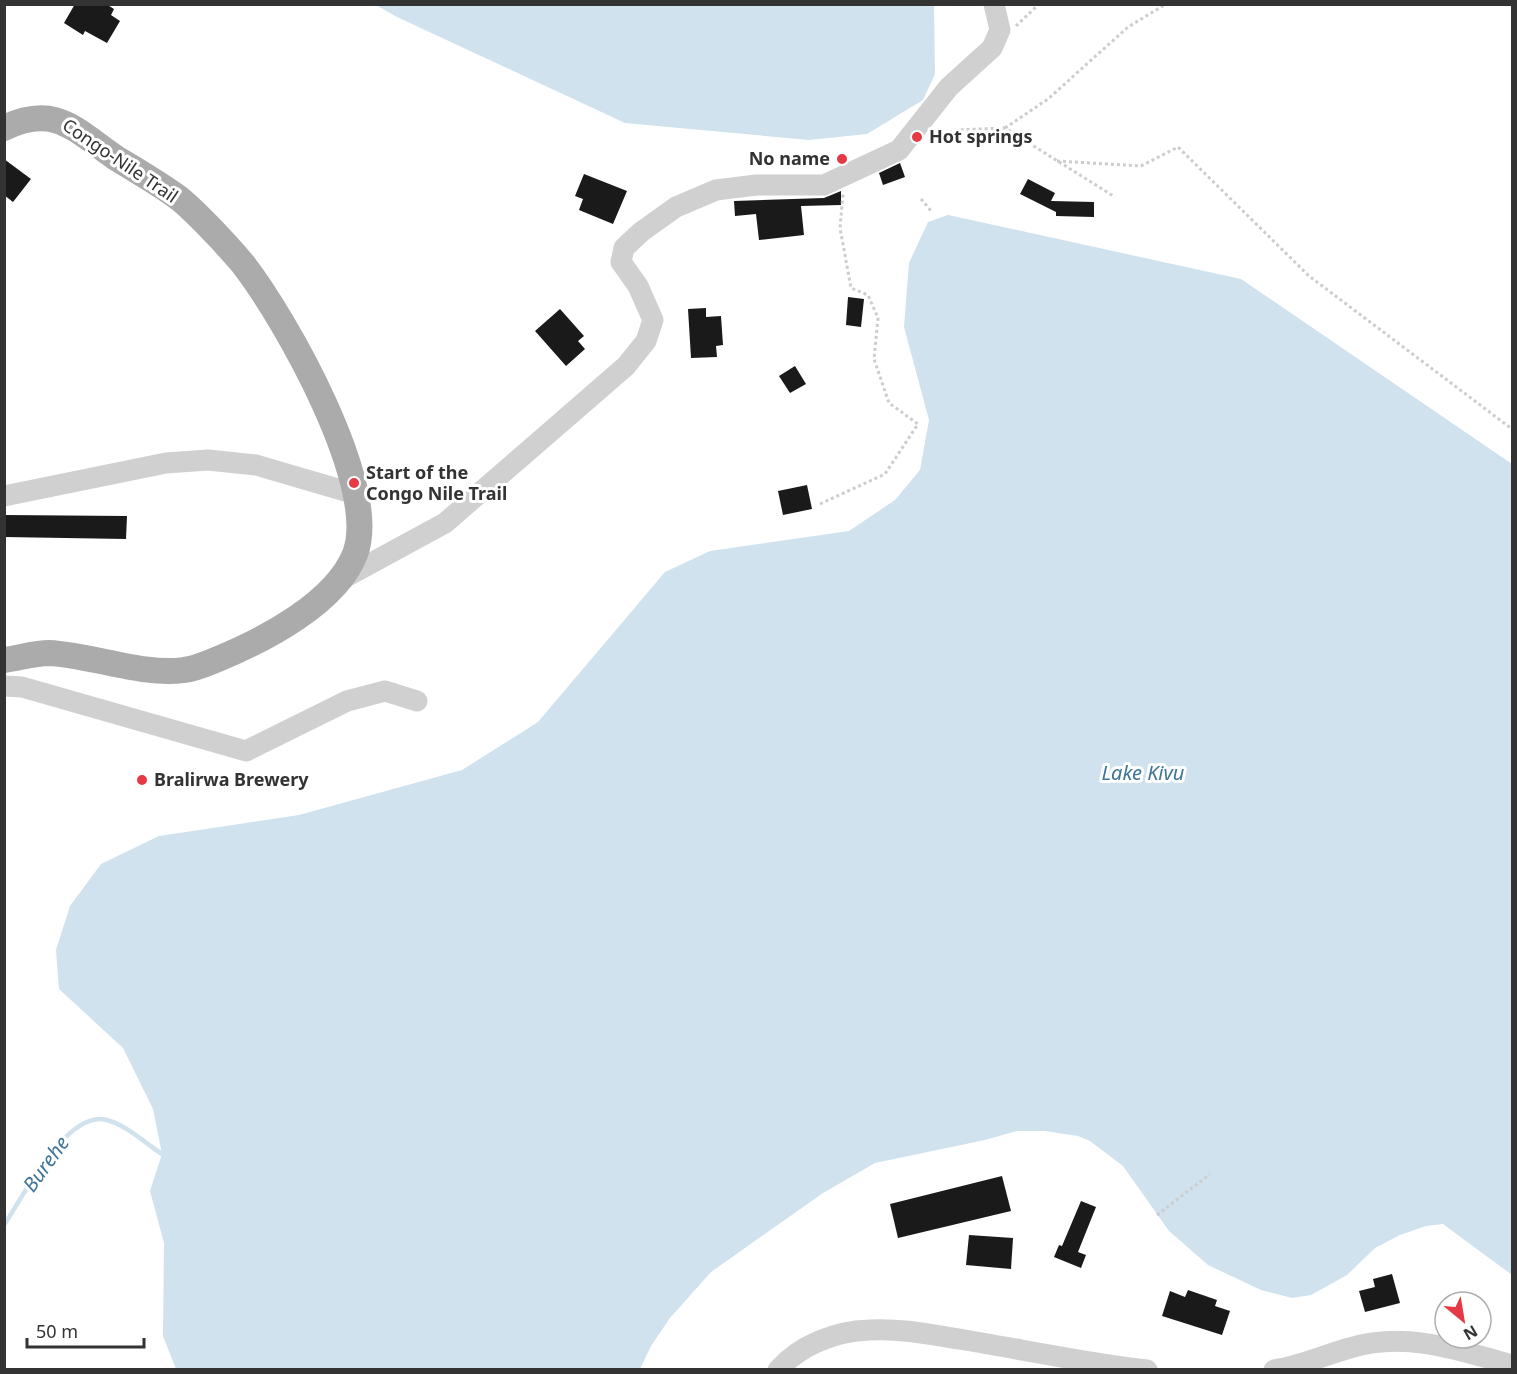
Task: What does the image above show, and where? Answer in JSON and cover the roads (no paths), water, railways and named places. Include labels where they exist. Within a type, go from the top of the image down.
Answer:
[{"type":"main road","name":"Congo-Nile Trail","points":[[4,128],[25,118],[56,118],[180,200],[243,265],[299,352],[345,451],[355,494],[360,531],[355,553],[342,579]]},
{"type":"main road","points":[[4,660],[47,653],[157,669],[184,670],[217,659],[257,640],[313,606],[342,579]]},
{"type":"street","points":[[342,579],[445,523],[626,366],[646,341],[653,320],[638,286],[621,262],[624,248],[641,232],[676,207],[716,190],[756,185],[824,184],[899,150],[949,87],[992,48],[1000,30],[994,4]]},
{"type":"street","points":[[4,496],[166,463],[207,460],[256,465],[355,494]]},
{"type":"street","points":[[4,686],[22,687],[246,751],[347,701],[385,691],[417,701]]},
{"type":"street","points":[[778,1370],[789,1358],[815,1343],[839,1335],[868,1330],[911,1331],[1147,1370]]},
{"type":"street","points":[[1274,1370],[1371,1343],[1411,1341],[1430,1342],[1512,1365]]},
{"type":"water","points":[[376,5],[934,5],[935,74],[923,100],[867,134],[809,140],[625,123],[397,17]]},
{"type":"water","name":"Lake Kivu","points":[[948,215],[1241,279],[1512,464],[1512,1275],[1443,1224],[1426,1226],[1400,1235],[1375,1248],[1347,1275],[1311,1295],[1292,1298],[1261,1290],[1208,1265],[1169,1231],[1123,1166],[1090,1141],[1078,1136],[1045,1131],[1017,1131],[875,1163],[823,1193],[711,1272],[670,1318],[651,1346],[640,1369],[176,1369],[163,1336],[164,1243],[150,1191],[162,1154],[153,1109],[123,1048],[59,989],[56,950],[70,906],[101,864],[159,836],[299,815],[462,770],[538,722],[665,572],[710,551],[849,531],[895,500],[920,470],[929,420],[904,327],[909,263],[928,222]]},
{"type":"waterway","name":"Burehe","points":[[4,1225],[34,1177],[62,1141],[77,1128],[92,1120],[114,1122],[162,1154]]},
{"type":"place","name":"Hot springs","points":[[917,137]]},
{"type":"place","name":"No name","points":[[842,159]]},
{"type":"place","name":"Start of the Congo Nile Trail","points":[[354,483]]},
{"type":"place","name":"Bralirwa Brewery","points":[[142,780]]}]
